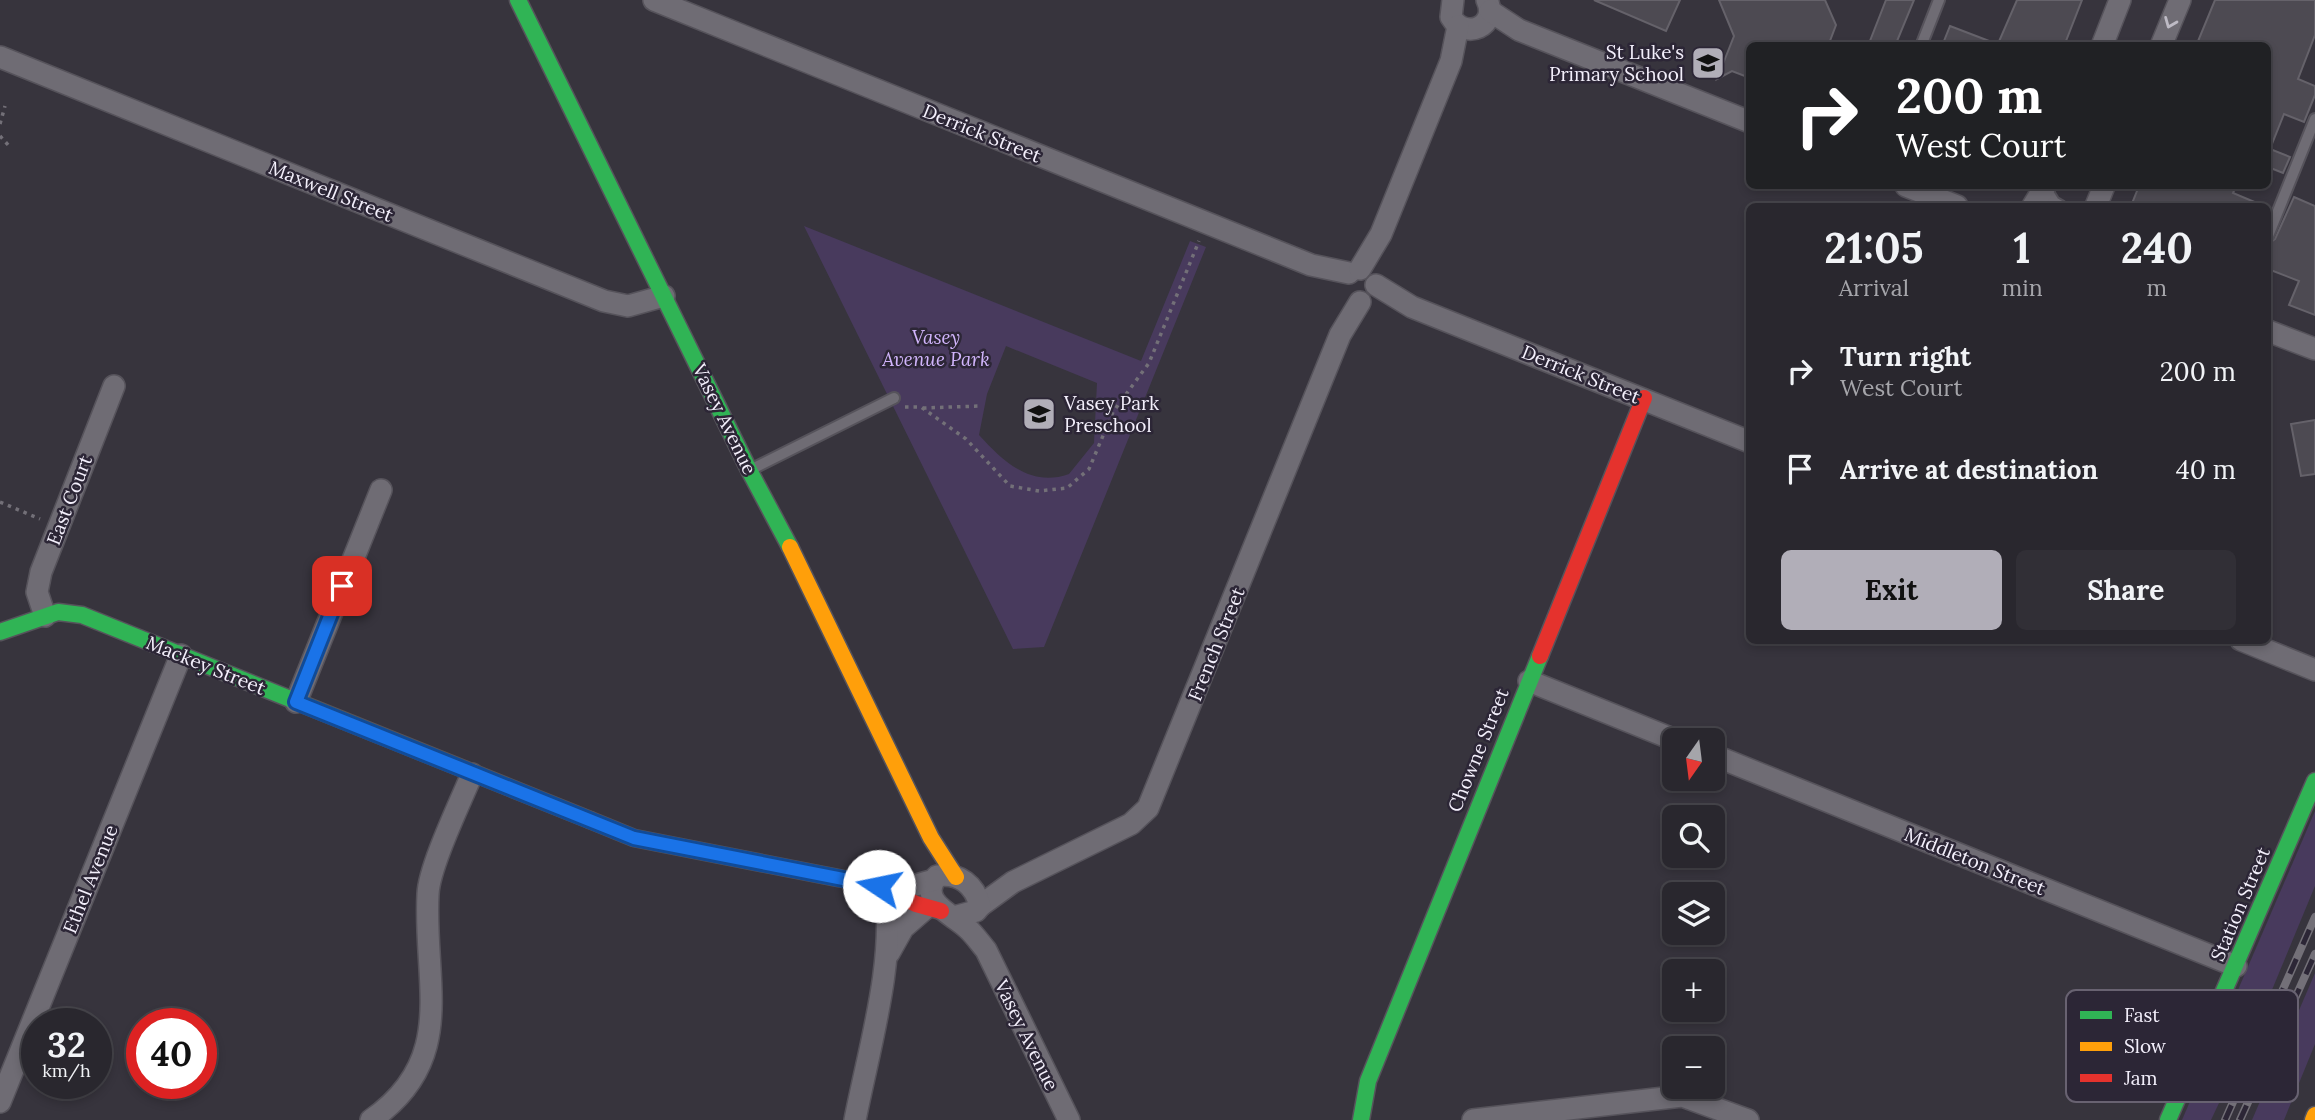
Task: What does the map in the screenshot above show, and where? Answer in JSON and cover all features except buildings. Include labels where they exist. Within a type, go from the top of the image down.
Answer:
[{"type":"street","name":"Vasey Avenue","points":[[519,0],[750,470],[780,525],[949,879],[978,908],[986,950],[1069,1120]]},
{"type":"street","name":"Derrick Street","points":[[654,0],[1746,440]]},
{"type":"street","points":[[2104,42],[2120,0]]},
{"type":"street","points":[[2163,42],[2180,0]]},
{"type":"street","points":[[1470,10],[1746,120]]},
{"type":"street","name":"French Street","points":[[978,908],[1013,882],[1130,824],[1148,808],[1470,10]]},
{"type":"street","name":"Maxwell Street","points":[[0,57],[604,301],[628,306],[664,296]]},
{"type":"street","points":[[1914,189],[1949,203]]},
{"type":"street","points":[[2271,332],[2315,349]]},
{"type":"street","name":"East Court","points":[[45,616],[38,601],[38,584],[58,526],[114,386]]},
{"type":"street","name":"Chowne Street","points":[[1361,1120],[1368,1081],[1644,398]]},
{"type":"street","points":[[296,702],[381,490]]},
{"type":"street","name":"Mackey Street","points":[[0,632],[45,616],[66,612],[82,615],[634,838],[885,888],[940,912]]},
{"type":"street","points":[[2251,644],[2315,670]]},
{"type":"street","name":"Ethel Avenue","points":[[0,1102],[181,655]]},
{"type":"street","points":[[1529,681],[1662,735]]},
{"type":"street","name":"Middleton Street","points":[[1726,760],[2236,967]]},
{"type":"street","points":[[371,1120],[408,1086],[426,1048],[433,1005],[428,893],[472,774]]},
{"type":"street","name":"Station Street","points":[[2226,990],[2315,782]]},
{"type":"street","points":[[940,912],[932,895],[949,879]]},
{"type":"street","name":"French Street","points":[[949,879],[1013,882]]},
{"type":"street","name":"Mackey Street","points":[[885,888],[949,879]]},
{"type":"street","points":[[855,1120],[884,964],[888,920],[885,888]]},
{"type":"street","points":[[884,964],[903,928],[940,912],[978,908]]},
{"type":"street","name":"Vasey Avenue","points":[[940,912],[986,950]]},
{"type":"street","points":[[1473,1120],[1682,1096],[1748,1120]]},
{"type":"street","name":"Station Street","points":[[2168,1120],[2176,1102]]},
{"type":"lane","points":[[1923,42],[1939,0]]},
{"type":"lane","points":[[2271,229],[2315,119]]},
{"type":"lane","points":[[750,470],[894,398]]},
{"type":"path","points":[[0,124],[5,106]]},
{"type":"path","points":[[0,136],[10,147]]},
{"type":"path","points":[[921,407],[967,439],[1010,486],[1022,490],[1052,491],[1079,481],[1096,458],[1122,396],[1149,362],[1205,223]]},
{"type":"path","points":[[895,411],[906,406],[942,410],[980,406]]},
{"type":"path","points":[[0,502],[58,526]]},
{"type":"green space","name":"Vasey Avenue Park","points":[[804,226],[1141,361],[1190,241],[1206,247],[1044,647],[1013,649]],"holes":[[[1006,346],[1097,383],[1094,443],[1069,474],[1042,477],[1018,470],[979,435],[987,394]]]},
{"type":"green space","points":[[2315,811],[2315,886],[2272,990],[2238,990]]},
{"type":"green space","points":[[2315,973],[2315,1044],[2298,1086],[2298,1013]]},
{"type":"green space","points":[[2190,1102],[2219,1102],[2211,1120],[2182,1120]]},
{"type":"green space","points":[[2260,1102],[2291,1102],[2284,1120],[2252,1120]]},
{"type":"railway","points":[[2283,990],[2315,917]]},
{"type":"railway","points":[[2298,992],[2315,954]]},
{"type":"railway","points":[[2225,1120],[2233,1102]]},
{"type":"railway","points":[[2240,1120],[2248,1102]]},
{"type":"traffic: fast","points":[[518,0],[749,470],[790,547]]},
{"type":"traffic: fast","points":[[0,632],[58,612],[82,615],[590,820]]},
{"type":"traffic: fast","points":[[1361,1120],[1368,1081],[1540,656]]},
{"type":"traffic: fast","points":[[2224,990],[2315,781]]},
{"type":"traffic: fast","points":[[2168,1120],[2176,1102]]},
{"type":"traffic: slow","points":[[790,547],[931,838],[956,877]]},
{"type":"traffic: slow","points":[[2313,1120],[2315,1115]]},
{"type":"traffic: jam","points":[[1540,656],[1644,398]]},
{"type":"traffic: jam","points":[[590,820],[634,838],[879,886],[916,904],[941,911]]},
{"type":"place","name":"St Luke's Primary School","points":[[1708,63]]},
{"type":"place","name":"Vasey Park Preschool","points":[[1039,414]]},
{"type":"route","points":[[342,586],[296,702],[634,838],[879,886]]}]
